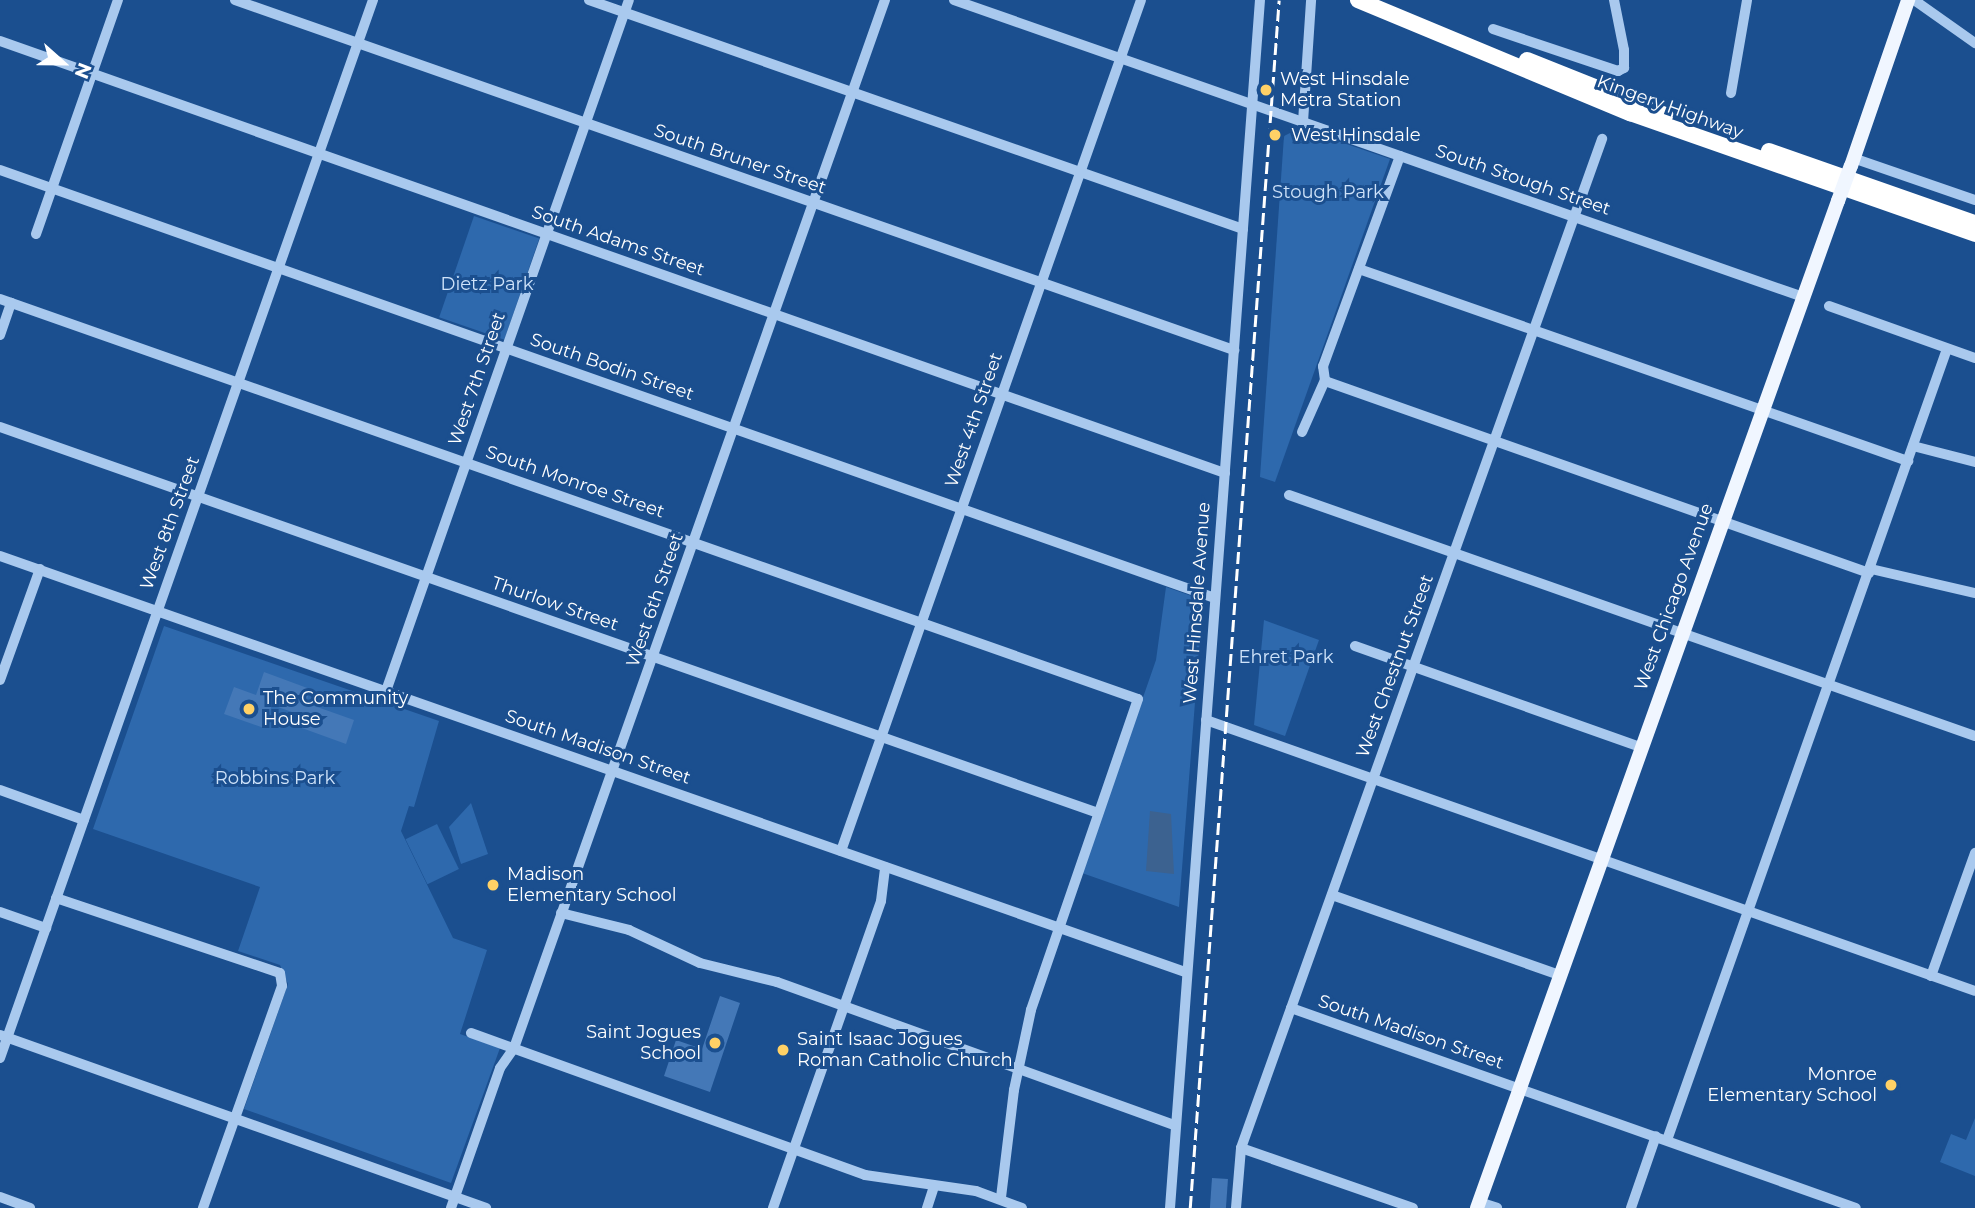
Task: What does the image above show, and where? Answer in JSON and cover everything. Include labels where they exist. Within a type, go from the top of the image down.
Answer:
[{"type":"highway","name":"Kingery Highway","points":[[1358,0],[1619,109],[1975,234]]},
{"type":"highway","name":"Kingery Highway","points":[[1384,0],[1607,93],[1975,223]]},
{"type":"main road","name":"West Chicago Avenue","points":[[1478,1205],[1908,0]]},
{"type":"street","points":[[36,234],[118,0]]},
{"type":"street","name":"South Bruner Street","points":[[235,0],[1234,350]]},
{"type":"street","name":"West 8th Street","points":[[0,1058],[4,1036],[46,928],[373,0]]},
{"type":"street","points":[[589,0],[1243,229]]},
{"type":"street","name":"West 7th Street","points":[[386,691],[629,0]]},
{"type":"street","name":"West 6th Street","points":[[454,1202],[500,1068],[514,1048],[885,0]]},
{"type":"street","name":"South Stough Street","points":[[954,0],[1575,216],[1802,298]]},
{"type":"street","name":"West 4th Street","points":[[841,851],[1141,0]]},
{"type":"street","name":"West Hinsdale Avenue","points":[[1170,1208],[1185,971],[1206,720],[1212,597],[1225,473],[1260,0]]},
{"type":"street","points":[[1303,122],[1311,0]]},
{"type":"street","points":[[1493,29],[1618,71],[1624,68],[1624,50],[1614,0]]},
{"type":"street","points":[[1731,93],[1747,0]]},
{"type":"street","points":[[1914,0],[1975,43]]},
{"type":"street","name":"South Adams Street","points":[[0,41],[1225,473]]},
{"type":"street","name":"West Chestnut Street","points":[[1236,1208],[1241,1148],[1602,139]]},
{"type":"street","points":[[1302,432],[1324,379],[1399,156]]},
{"type":"street","points":[[1852,162],[1975,200]]},
{"type":"street","name":"South Bodin Street","points":[[0,170],[1212,597]]},
{"type":"street","points":[[1359,269],[1908,461]]},
{"type":"street","points":[[0,335],[6,301]]},
{"type":"street","name":"South Monroe Street","points":[[6,301],[1138,699],[1098,813]]},
{"type":"street","points":[[1829,306],[1975,358]]},
{"type":"street","points":[[1631,1208],[1661,1138],[1748,912],[1947,349]]},
{"type":"street","points":[[1324,379],[1721,521],[1870,571],[1975,593]]},
{"type":"street","name":"Thurlow Street","points":[[0,427],[1098,813]]},
{"type":"street","points":[[1913,446],[1975,462]]},
{"type":"street","points":[[1289,495],[1975,736]]},
{"type":"street","name":"South Madison Street","points":[[0,556],[1185,971]]},
{"type":"street","points":[[0,680],[40,569]]},
{"type":"street","points":[[1355,646],[1641,747]]},
{"type":"street","points":[[1206,720],[1278,748],[1975,991]]},
{"type":"street","points":[[0,790],[84,820]]},
{"type":"street","points":[[1001,1197],[1017,1070],[1058,927],[1098,813]]},
{"type":"street","points":[[1931,976],[1975,853]]},
{"type":"street","points":[[774,1208],[881,901],[885,867]]},
{"type":"street","points":[[1332,895],[1559,975]]},
{"type":"street","points":[[56,898],[280,972],[282,986],[203,1208]]},
{"type":"street","points":[[0,912],[46,928]]},
{"type":"street","points":[[561,913],[629,930],[700,962],[777,982],[844,1009],[1174,1125]]},
{"type":"street","name":"South Madison Street","points":[[1291,1009],[1850,1207]]},
{"type":"street","points":[[471,1033],[865,1175],[1001,1197],[1022,1208]]},
{"type":"street","points":[[4,1036],[236,1118],[454,1202],[486,1208]]},
{"type":"street","points":[[1241,1148],[1413,1208]]},
{"type":"street","points":[[927,1208],[934,1186]]},
{"type":"street","points":[[0,1197],[30,1208]]},
{"type":"street","points":[[1478,1205],[1497,1208]]},
{"type":"green space","name":"Stough Park","points":[[1300,128],[1390,159],[1275,482],[1260,477],[1284,136]]},
{"type":"green space","name":"Dietz Park","points":[[474,216],[539,238],[504,340],[439,317]]},
{"type":"green space","points":[[1166,587],[1203,600],[1179,907],[1082,873],[1156,660]]},
{"type":"green space","name":"Ehret Park","points":[[1264,620],[1319,640],[1285,736],[1254,725]]},
{"type":"green space","name":"Robbins Park","points":[[164,626],[439,721],[414,807],[409,806],[401,831],[453,938],[487,950],[460,1034],[500,1048],[451,1183],[244,1109],[288,984],[280,965],[238,951],[260,887],[93,829]]},
{"type":"green space","points":[[471,803],[488,854],[461,864],[449,827]]},
{"type":"green space","points":[[437,824],[459,869],[427,884],[406,839]]},
{"type":"green space","points":[[1975,1118],[1975,1176],[1940,1162],[1951,1134],[1966,1140]]},
{"type":"shaded area","points":[[1150,811],[1171,814],[1174,874],[1146,871]]},
{"type":"building","name":"The Community House","points":[[264,672],[310,689],[306,703],[354,720],[346,744],[288,723],[292,712],[272,705],[264,728],[224,714],[234,687],[256,695]]},
{"type":"building","name":"Saint Jogues School","points":[[720,996],[740,1003],[710,1092],[664,1076],[676,1040],[702,1049]]},
{"type":"building","points":[[1212,1178],[1228,1179],[1226,1208],[1210,1208]]},
{"type":"railway","points":[[1190,1208],[1279,0]]},
{"type":"place","name":"West Hinsdale Metra Station","points":[[1266,90]]},
{"type":"place","name":"West Hinsdale","points":[[1275,135]]},
{"type":"place","name":"The Community House","points":[[249,709]]},
{"type":"place","name":"Madison Elementary School","points":[[493,885]]},
{"type":"place","name":"Saint Jogues School","points":[[715,1043]]},
{"type":"place","name":"Saint Isaac Jogues Roman Catholic Church","points":[[783,1050]]},
{"type":"place","name":"Monroe Elementary School","points":[[1891,1085]]}]
